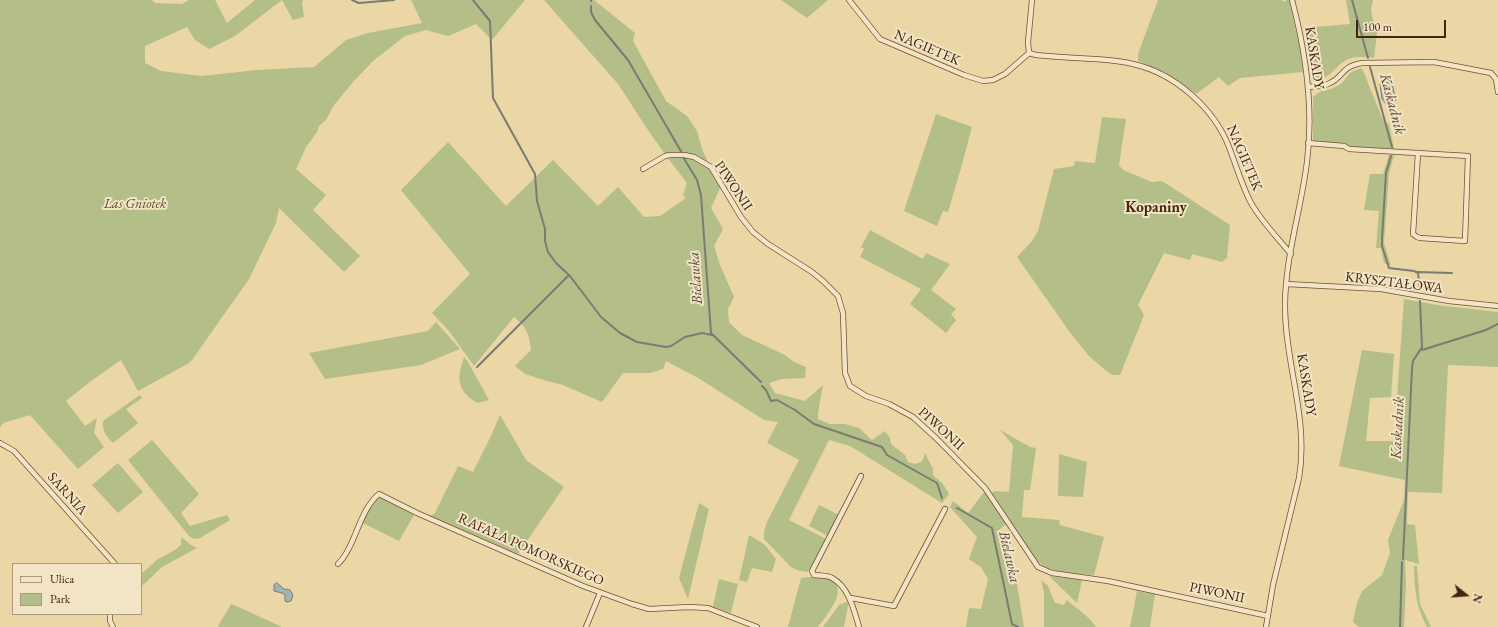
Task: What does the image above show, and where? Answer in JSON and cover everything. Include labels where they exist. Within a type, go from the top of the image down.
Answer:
[{"type":"street","name":"NAGIETEK","points":[[849,0],[880,39],[964,76],[983,82],[1005,74],[1030,53],[1133,64],[1152,69],[1168,78],[1200,103],[1214,119],[1228,146],[1238,175],[1251,201],[1271,230],[1291,254]]},
{"type":"street","points":[[1030,53],[1028,42],[1032,0]]},
{"type":"street","name":"KASKADY","points":[[1266,627],[1273,586],[1302,461],[1302,431],[1286,323],[1286,284],[1303,187],[1308,144],[1308,87],[1304,50],[1292,0]]},
{"type":"street","points":[[1308,87],[1333,82],[1344,70],[1353,64],[1434,62],[1491,73],[1496,79],[1498,92]]},
{"type":"street","points":[[1308,144],[1344,146],[1349,149],[1418,153],[1468,156],[1465,241],[1420,238],[1414,234],[1418,153]]},
{"type":"street","name":"PIWONII","points":[[643,169],[665,156],[670,155],[694,157],[711,167],[741,217],[753,232],[768,244],[817,276],[838,296],[843,313],[845,373],[850,386],[866,396],[889,404],[907,413],[936,438],[986,488],[1038,568],[1052,573],[1108,581],[1268,616]]},
{"type":"street","name":"KRYSZTAŁOWA","points":[[1286,284],[1381,289],[1449,301],[1498,306]]},
{"type":"street","name":"SARNIA","points":[[0,443],[14,452],[114,563]]},
{"type":"street","points":[[859,627],[851,598],[839,583],[832,577],[814,575],[812,571],[861,476]]},
{"type":"street","name":"RAFAŁA POMORSKIEGO","points":[[338,564],[357,531],[365,513],[379,494],[417,513],[600,593],[649,608],[708,608],[757,627]]},
{"type":"street","points":[[851,598],[894,606],[945,509]]},
{"type":"street","points":[[586,627],[600,593]]},
{"type":"street","points":[[110,615],[110,621],[113,627]]},
{"type":"green space","name":"Las Gniotek","points":[[0,0],[152,0],[155,3],[182,4],[189,0],[215,0],[227,23],[255,0],[282,0],[235,36],[209,49],[195,40],[187,27],[145,46],[145,63],[161,71],[202,76],[257,70],[314,67],[346,40],[368,33],[422,23],[411,0],[525,0],[492,40],[476,24],[448,36],[426,30],[405,36],[373,61],[353,82],[334,105],[326,120],[319,126],[317,132],[306,147],[296,169],[326,195],[313,210],[360,256],[344,272],[279,208],[276,223],[249,279],[189,363],[138,391],[121,360],[66,401],[85,426],[97,418],[94,433],[104,447],[78,469],[30,415],[3,423],[0,427]]},
{"type":"green space","points":[[282,0],[303,0],[302,4],[304,17],[293,20]]},
{"type":"green space","points":[[544,0],[594,0],[635,33],[633,41],[666,101],[687,116],[697,131],[702,149],[709,164],[687,154],[665,154],[618,84]]},
{"type":"green space","points":[[781,0],[828,0],[807,18]]},
{"type":"green space","points":[[1158,0],[1281,0],[1286,2],[1286,0],[1289,0],[1301,53],[1303,72],[1240,78],[1228,86],[1219,77],[1196,94],[1164,72],[1138,61],[1138,54]]},
{"type":"green space","points":[[1346,0],[1373,0],[1371,9],[1374,25],[1378,25],[1374,58],[1360,57],[1349,59],[1323,78],[1312,77],[1308,51],[1311,50],[1310,46],[1307,46],[1304,28],[1350,24]]},
{"type":"green space","points":[[1362,68],[1383,120],[1389,124],[1394,149],[1349,147],[1346,144],[1313,142],[1313,97],[1321,91],[1331,89],[1341,84],[1351,72]]},
{"type":"green space","points":[[936,114],[972,127],[948,212],[943,211],[937,226],[904,211]]},
{"type":"green space","points":[[1102,117],[1126,119],[1119,165],[1123,170],[1152,182],[1162,181],[1230,225],[1227,258],[1222,262],[1192,254],[1190,260],[1164,253],[1138,305],[1144,315],[1120,375],[1112,375],[1089,356],[1069,331],[1017,257],[1032,241],[1038,231],[1054,169],[1074,166],[1075,161],[1095,163]]},
{"type":"green space","points":[[448,142],[506,206],[553,160],[598,206],[618,187],[644,217],[660,216],[686,198],[683,195],[687,183],[667,157],[693,158],[710,168],[721,186],[711,208],[723,229],[714,246],[720,265],[734,297],[728,309],[729,322],[742,335],[785,355],[794,362],[806,367],[805,378],[782,379],[769,383],[775,393],[805,401],[823,385],[818,419],[830,424],[845,424],[859,428],[872,440],[885,431],[890,438],[891,444],[905,455],[908,462],[915,464],[920,463],[925,453],[933,469],[933,475],[943,484],[949,494],[942,503],[850,446],[829,440],[789,520],[826,539],[815,562],[807,572],[797,570],[791,567],[764,539],[764,532],[767,522],[799,460],[767,443],[778,422],[764,420],[700,379],[666,361],[663,369],[650,373],[623,373],[602,402],[563,385],[525,374],[515,366],[531,350],[529,339],[525,328],[514,317],[474,366],[449,331],[432,313],[470,274],[401,190]]},
{"type":"green space","points":[[1389,155],[1394,155],[1389,174],[1384,243],[1391,266],[1384,263],[1381,248],[1376,248],[1379,211],[1364,210],[1370,174],[1383,174]]},
{"type":"green space","points":[[870,230],[923,259],[926,253],[950,264],[931,290],[956,309],[951,314],[956,320],[946,333],[910,304],[921,289],[860,257],[864,249],[861,247]]},
{"type":"green space","points":[[1404,299],[1437,305],[1498,312],[1498,367],[1448,365],[1442,493],[1408,492],[1407,524],[1415,525],[1419,564],[1405,560],[1406,583],[1404,627],[1359,627],[1353,622],[1357,603],[1362,591],[1382,575],[1390,553],[1388,540],[1404,500],[1405,480],[1339,466],[1362,350],[1394,354],[1391,397],[1370,398],[1366,441],[1394,441]]},
{"type":"green space","points":[[436,322],[460,349],[421,365],[325,379],[309,353],[428,331]]},
{"type":"green space","points":[[464,357],[489,400],[477,403],[465,393],[462,388],[460,383],[460,371]]},
{"type":"green space","points":[[140,395],[142,398],[126,409],[138,423],[113,443],[105,433],[103,421]]},
{"type":"green space","points":[[500,415],[526,460],[564,487],[518,554],[430,516],[435,513],[458,466],[473,472]]},
{"type":"green space","points":[[1000,430],[1030,447],[1036,448],[1030,490],[1024,490],[1022,517],[1059,520],[1060,525],[1104,537],[1094,575],[1055,570],[1042,565],[1036,560],[992,493],[994,491],[1009,492],[1013,445]]},
{"type":"green space","points":[[152,440],[199,494],[181,513],[190,526],[227,515],[230,520],[200,538],[194,539],[189,536],[128,460]]},
{"type":"green space","points":[[1059,454],[1087,462],[1083,497],[1058,496]]},
{"type":"green space","points":[[118,463],[143,492],[118,513],[92,485]]},
{"type":"green space","points":[[985,491],[1007,523],[999,530],[1015,572],[1024,627],[966,627],[969,608],[981,609],[988,579],[981,567],[969,559],[977,537],[950,507],[953,501],[968,513]]},
{"type":"green space","points":[[378,497],[382,497],[414,515],[399,541],[363,523],[365,515]]},
{"type":"green space","points":[[699,503],[709,509],[688,599],[679,578]]},
{"type":"green space","points":[[819,505],[839,515],[828,536],[809,526]]},
{"type":"green space","points":[[749,535],[764,544],[776,559],[772,572],[752,568],[747,582],[739,580]]},
{"type":"green space","points":[[181,537],[197,548],[162,567],[143,585],[142,573],[158,559],[181,545]]},
{"type":"green space","points":[[1414,566],[1417,566],[1420,604],[1431,627],[1427,627],[1418,604],[1415,590]]},
{"type":"green space","points":[[1049,576],[1082,580],[1077,603]]},
{"type":"green space","points":[[801,578],[827,578],[835,583],[838,589],[835,602],[818,627],[788,627]]},
{"type":"green space","points":[[719,579],[738,584],[731,613],[713,607]]},
{"type":"green space","points":[[1041,580],[1048,586],[1055,603],[1064,605],[1067,600],[1086,616],[1096,627],[1044,627],[1044,592]]},
{"type":"green space","points":[[1137,591],[1155,594],[1150,627],[1130,627]]},
{"type":"green space","points":[[849,601],[844,627],[823,627],[839,605]]},
{"type":"green space","points":[[232,604],[282,627],[218,627]]},
{"type":"water","points":[[1384,81],[1392,84],[1396,100],[1391,105],[1387,105],[1382,99],[1380,84]]},
{"type":"water","points":[[277,583],[284,589],[290,590],[293,595],[291,601],[285,601],[285,595],[274,591],[274,585]]},
{"type":"waterway","points":[[352,0],[359,3],[394,0]]},
{"type":"waterway","points":[[473,0],[490,21],[493,98],[535,174],[537,201],[545,229],[545,241],[548,252],[556,263],[570,276],[601,317],[620,333],[637,342],[666,347],[671,346],[685,337],[702,333],[712,335]]},
{"type":"waterway","name":"Kaskadnik","points":[[1352,0],[1368,58]]},
{"type":"waterway","name":"Bielawka","points":[[591,6],[591,12],[595,20],[628,60],[682,153]]},
{"type":"waterway","name":"Kaskadnik","points":[[1370,67],[1392,147]]},
{"type":"waterway","name":"Kaskadnik","points":[[1391,156],[1386,173],[1382,246],[1389,268],[1414,271],[1418,273],[1420,290]]},
{"type":"waterway","name":"Bielawka","points":[[683,157],[697,180],[701,195],[711,333],[761,382]]},
{"type":"waterway","points":[[1417,272],[1452,273]]},
{"type":"waterway","points":[[477,367],[569,275]]},
{"type":"waterway","name":"Kaskadnik","points":[[1403,559],[1412,368],[1413,361],[1422,347],[1420,301]]},
{"type":"waterway","points":[[1422,350],[1486,330],[1498,324]]},
{"type":"waterway","name":"Bielawka","points":[[762,386],[766,390],[771,401],[777,400],[795,410],[814,424],[882,447],[887,455],[937,483],[942,498]]},
{"type":"waterway","name":"Bielawka","points":[[957,508],[992,528],[1012,624],[1018,627]]},
{"type":"waterway","name":"Kaskadnik","points":[[1400,627],[1402,562]]},
{"type":"district","name":"Kopaniny","points":[[1156,208]]}]
